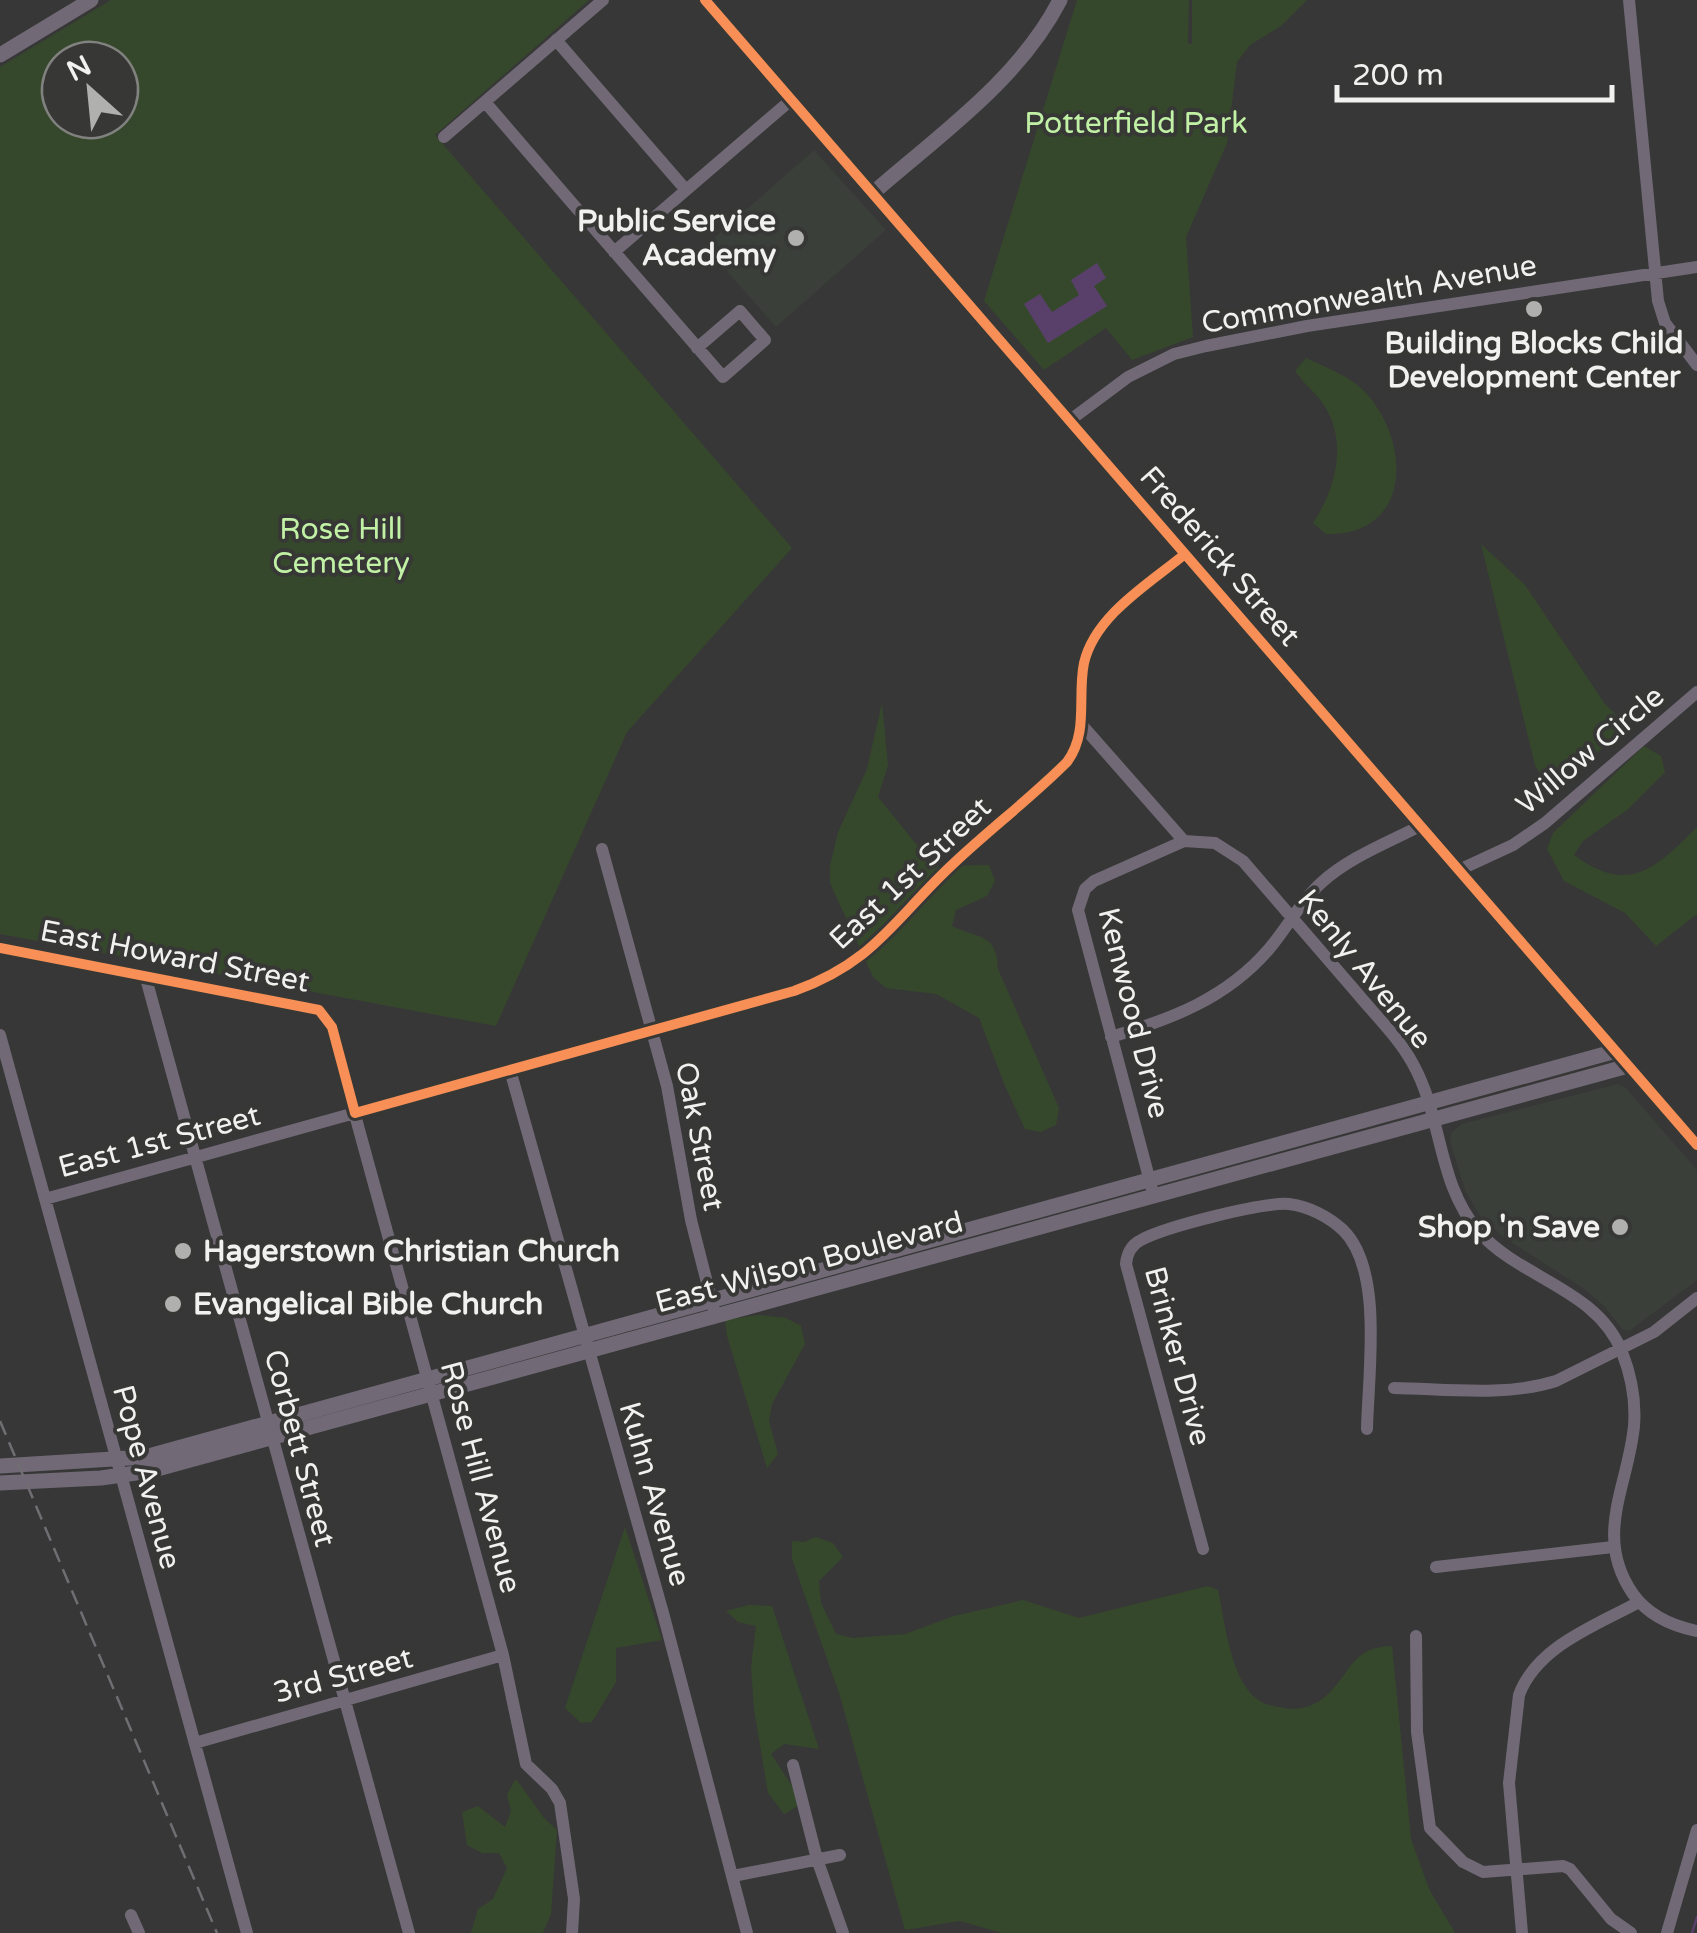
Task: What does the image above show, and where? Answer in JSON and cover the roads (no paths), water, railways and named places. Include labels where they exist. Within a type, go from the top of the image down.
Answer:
[{"type":"main road","points":[[0,56],[91,0]]},
{"type":"main road","name":"Frederick Street","points":[[705,0],[1697,1145]]},
{"type":"main road","points":[[872,193],[1007,74],[1028,52],[1060,0]]},
{"type":"main road","name":"East Wilson Boulevard","points":[[0,1483],[119,1469],[270,1431],[586,1343],[712,1300],[1616,1051]]},
{"type":"main road","points":[[1513,1098],[1515,1088],[1556,1076],[1564,1065]]},
{"type":"main road","name":"East Wilson Boulevard","points":[[586,1343],[716,1317],[1628,1066]]},
{"type":"main road","name":"East Wilson Boulevard","points":[[0,1466],[119,1469]]},
{"type":"street","points":[[1629,0],[1654,274],[1665,323],[1697,365]]},
{"type":"street","points":[[444,137],[602,1]]},
{"type":"street","points":[[556,40],[686,190]]},
{"type":"street","points":[[614,252],[791,100]]},
{"type":"street","points":[[484,102],[722,377],[766,340],[740,311],[698,348]]},
{"type":"street","name":"Commonwealth Avenue","points":[[1069,420],[1128,377],[1174,354],[1206,346],[1307,326],[1697,267]]},
{"type":"street","name":"East 1st Street","points":[[45,1198],[794,991],[851,965],[881,940],[948,868],[1067,762],[1078,742],[1083,672],[1096,636],[1113,614],[1185,554]]},
{"type":"street","name":"Willow Circle","points":[[1460,870],[1513,845],[1546,823],[1697,692]]},
{"type":"street","points":[[1081,724],[1184,842]]},
{"type":"street","points":[[1110,1037],[1170,1019],[1215,996],[1252,967],[1309,895],[1336,871],[1420,826]]},
{"type":"street","name":"Kenly Avenue","points":[[1184,842],[1201,841],[1228,848],[1243,860],[1412,1062],[1428,1102],[1450,1184],[1469,1220],[1508,1257],[1586,1304],[1621,1349],[1632,1390],[1634,1428],[1615,1512],[1613,1547],[1627,1585],[1639,1602]]},
{"type":"street","name":"Kenwood Drive","points":[[1154,1196],[1079,923],[1081,898],[1094,881],[1184,842]]},
{"type":"street","name":"Oak Street","points":[[602,849],[670,1102],[691,1220],[716,1317]]},
{"type":"street","name":"East Howard Street","points":[[0,948],[314,1008],[325,1014],[332,1027]]},
{"type":"street","name":"Corbett Street","points":[[145,975],[409,1933]]},
{"type":"street","name":"Rose Hill Avenue","points":[[332,1027],[503,1655],[526,1764],[552,1789],[560,1804],[574,1899],[572,1933]]},
{"type":"street","name":"Pope Avenue","points":[[0,1035],[247,1933]]},
{"type":"street","name":"Kuhn Avenue","points":[[510,1070],[747,1933]]},
{"type":"street","name":"Brinker Drive","points":[[1204,1549],[1126,1264],[1127,1255],[1139,1240],[1275,1204],[1310,1210],[1343,1230],[1356,1246],[1368,1276],[1367,1429]]},
{"type":"street","points":[[1394,1388],[1539,1386],[1665,1325],[1697,1298]]},
{"type":"street","points":[[1436,1567],[1613,1547]]},
{"type":"street","points":[[1522,1933],[1509,1783],[1519,1694],[1524,1682],[1557,1648],[1639,1602],[1666,1622],[1697,1632]]},
{"type":"street","points":[[1416,1636],[1417,1732],[1430,1828],[1473,1868],[1483,1872],[1564,1866],[1570,1869],[1611,1919],[1631,1933]]},
{"type":"street","name":"3rd Street","points":[[195,1743],[503,1655]]},
{"type":"street","points":[[793,1765],[817,1859],[843,1933]]},
{"type":"street","points":[[1667,1933],[1697,1830]]},
{"type":"street","points":[[733,1876],[840,1855]]},
{"type":"street","points":[[131,1916],[138,1933]]},
{"type":"waterway","points":[[1692,1933],[1697,1917]]},
{"type":"railway","points":[[0,1421],[217,1933]]},
{"type":"place","name":"Public Service Academy","points":[[796,238]]},
{"type":"place","name":"Building Blocks Child Development Center","points":[[1534,309]]},
{"type":"place","name":"Shop 'n Save","points":[[1620,1227]]},
{"type":"place","name":"Hagerstown Christian Church","points":[[183,1251]]},
{"type":"place","name":"Evangelical Bible Church","points":[[173,1304]]},
{"type":"park label","name":"Potterfield Park","points":[[1136,123]]},
{"type":"park label","name":"Rose Hill Cemetery","points":[[341,546]]}]
